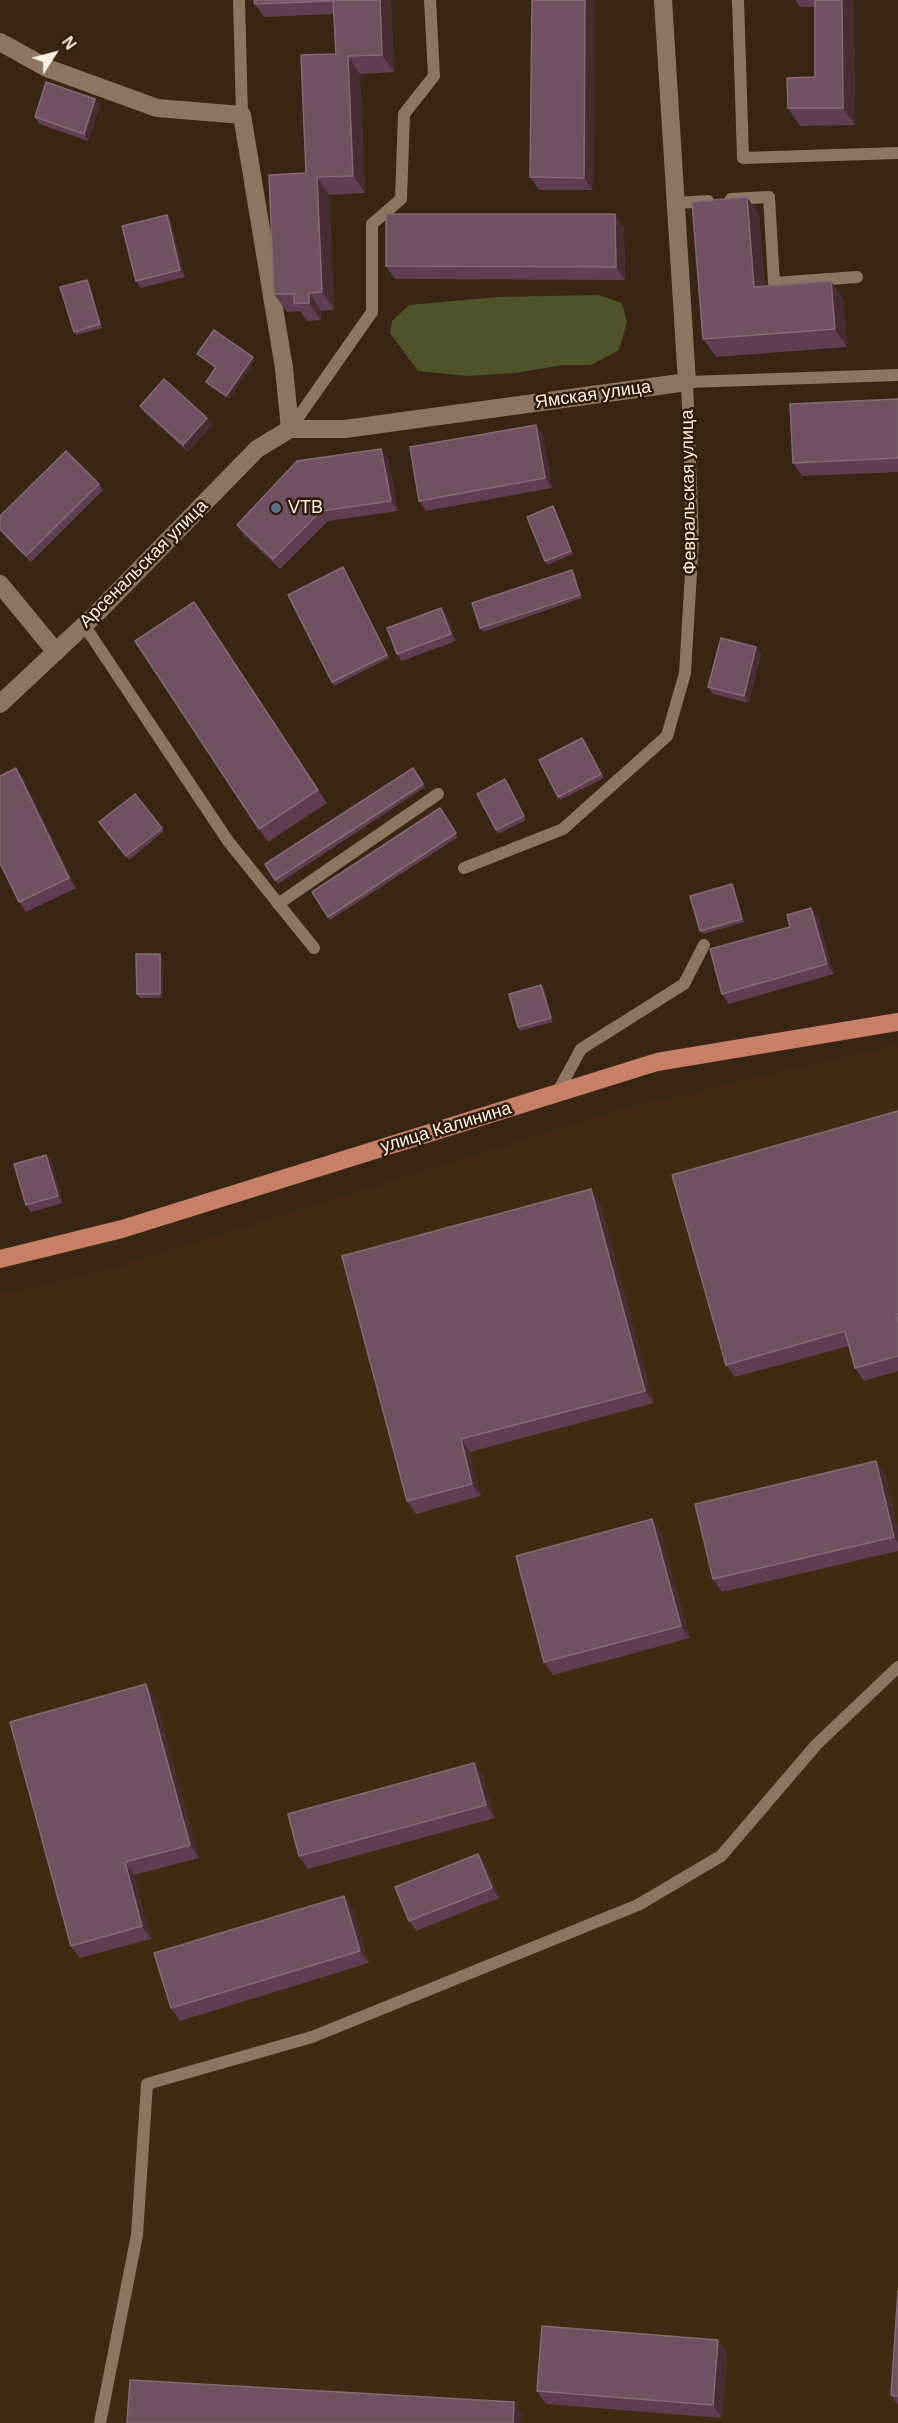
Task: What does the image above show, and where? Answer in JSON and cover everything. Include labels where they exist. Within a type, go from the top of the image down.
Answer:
[{"type":"main road","name":"улица Калинина","points":[[0,1259],[122,1229],[657,1062],[898,1023]]},
{"type":"street","name":"Февральская улица","points":[[663,0],[687,382]]},
{"type":"street","points":[[0,42],[47,68],[157,108],[242,115],[284,368],[290,429]]},
{"type":"street","name":"Ямская улица","points":[[290,429],[345,429],[687,382]]},
{"type":"street","name":"Арсенальская улица","points":[[0,704],[84,626],[257,449],[290,429]]},
{"type":"street","points":[[0,585],[56,652]]},
{"type":"lane","points":[[239,0],[242,115]]},
{"type":"lane","points":[[290,429],[372,312],[372,224],[401,199],[404,114],[434,76],[429,0]]},
{"type":"lane","points":[[738,0],[743,158],[898,153]]},
{"type":"lane","points":[[676,203],[769,197],[774,283],[857,277]]},
{"type":"lane","name":"Ямская улица","points":[[687,382],[898,375]]},
{"type":"lane","name":"Февральская улица","points":[[464,868],[563,829],[667,736],[685,673],[693,551],[687,382]]},
{"type":"lane","points":[[84,626],[228,841],[314,948]]},
{"type":"lane","points":[[278,904],[438,794]]},
{"type":"lane","points":[[557,1093],[581,1049],[684,984],[704,945]]},
{"type":"lane","points":[[100,2423],[137,2235],[147,2084],[312,2037],[638,1905],[721,1856],[816,1745],[898,1667]]},
{"type":"shaded area","points":[[898,1045],[898,2423],[0,2423],[0,1295],[107,1270],[623,1109]]},
{"type":"green space","points":[[598,295],[622,303],[627,322],[619,350],[591,365],[563,365],[515,373],[468,376],[418,371],[390,333],[392,321],[409,305],[498,297]]},
{"type":"building","points":[[254,0],[333,0],[333,1],[255,4]]},
{"type":"building","points":[[333,0],[380,0],[382,55],[348,56],[353,176],[317,177],[322,292],[309,293],[309,303],[294,303],[294,294],[274,294],[269,175],[306,173],[301,55],[336,54]]},
{"type":"building","points":[[532,0],[585,0],[584,178],[530,177]]},
{"type":"building","points":[[815,0],[842,0],[843,108],[788,108],[787,78],[815,77]]},
{"type":"building","points":[[46,82],[95,99],[84,134],[35,117]]},
{"type":"building","points":[[747,197],[754,287],[831,281],[835,329],[703,339],[692,202]]},
{"type":"building","points":[[386,214],[615,214],[616,267],[386,266]]},
{"type":"building","points":[[167,215],[180,270],[136,281],[122,226]]},
{"type":"building","points":[[87,280],[100,324],[74,332],[60,287]]},
{"type":"building","points":[[214,330],[253,357],[226,396],[206,382],[216,367],[197,354]]},
{"type":"building","points":[[164,379],[207,418],[183,445],[140,406]]},
{"type":"building","points":[[898,399],[898,458],[793,463],[790,404]]},
{"type":"building","points":[[536,425],[545,478],[419,501],[410,447]]},
{"type":"building","points":[[381,449],[391,501],[321,511],[273,559],[237,525],[297,461]]},
{"type":"building","points":[[66,451],[99,484],[26,556],[0,529],[0,516]]},
{"type":"building","points":[[553,506],[571,551],[545,561],[527,517]]},
{"type":"building","points":[[343,567],[387,655],[332,682],[288,595]]},
{"type":"building","points":[[572,570],[580,595],[480,628],[472,603]]},
{"type":"building","points":[[194,602],[318,790],[259,829],[135,641]]},
{"type":"building","points":[[441,608],[451,634],[397,654],[387,628]]},
{"type":"building","points":[[721,638],[756,647],[744,696],[708,687]]},
{"type":"building","points":[[582,738],[601,774],[558,797],[539,760]]},
{"type":"building","points":[[16,768],[69,878],[19,902],[0,863],[0,776]]},
{"type":"building","points":[[413,768],[423,784],[275,880],[265,864]]},
{"type":"building","points":[[505,779],[524,816],[496,830],[477,794]]},
{"type":"building","points":[[135,794],[162,828],[126,856],[99,822]]},
{"type":"building","points":[[440,808],[456,833],[328,917],[312,892]]},
{"type":"building","points":[[732,884],[742,919],[700,931],[690,896]]},
{"type":"building","points":[[811,908],[827,964],[722,994],[710,949],[790,927],[787,915]]},
{"type":"building","points":[[136,954],[160,954],[160,994],[137,994]]},
{"type":"building","points":[[541,985],[551,1018],[518,1027],[509,994]]},
{"type":"building","points":[[898,1111],[898,1314],[896,1315],[898,1356],[855,1368],[845,1331],[726,1365],[672,1175]]},
{"type":"building","points":[[46,1155],[58,1196],[26,1205],[14,1164]]},
{"type":"building","points":[[591,1189],[645,1391],[461,1439],[472,1484],[407,1501],[342,1256]]},
{"type":"building","points":[[876,1461],[894,1537],[713,1579],[695,1504]]},
{"type":"building","points":[[652,1519],[681,1626],[544,1662],[516,1556]]},
{"type":"building","points":[[146,1684],[190,1845],[125,1862],[142,1926],[71,1946],[10,1722]]},
{"type":"building","points":[[474,1763],[486,1805],[299,1856],[288,1814]]},
{"type":"building","points":[[478,1854],[492,1888],[409,1921],[395,1887]]},
{"type":"building","points":[[344,1896],[360,1951],[171,2008],[154,1953]]},
{"type":"building","points":[[898,2291],[898,2396],[891,2395]]},
{"type":"building","points":[[542,2326],[718,2340],[713,2405],[537,2391]]},
{"type":"building","points":[[130,2380],[514,2402],[513,2423],[127,2423]]},
{"type":"place","name":"VTB","points":[[276,508]]}]
